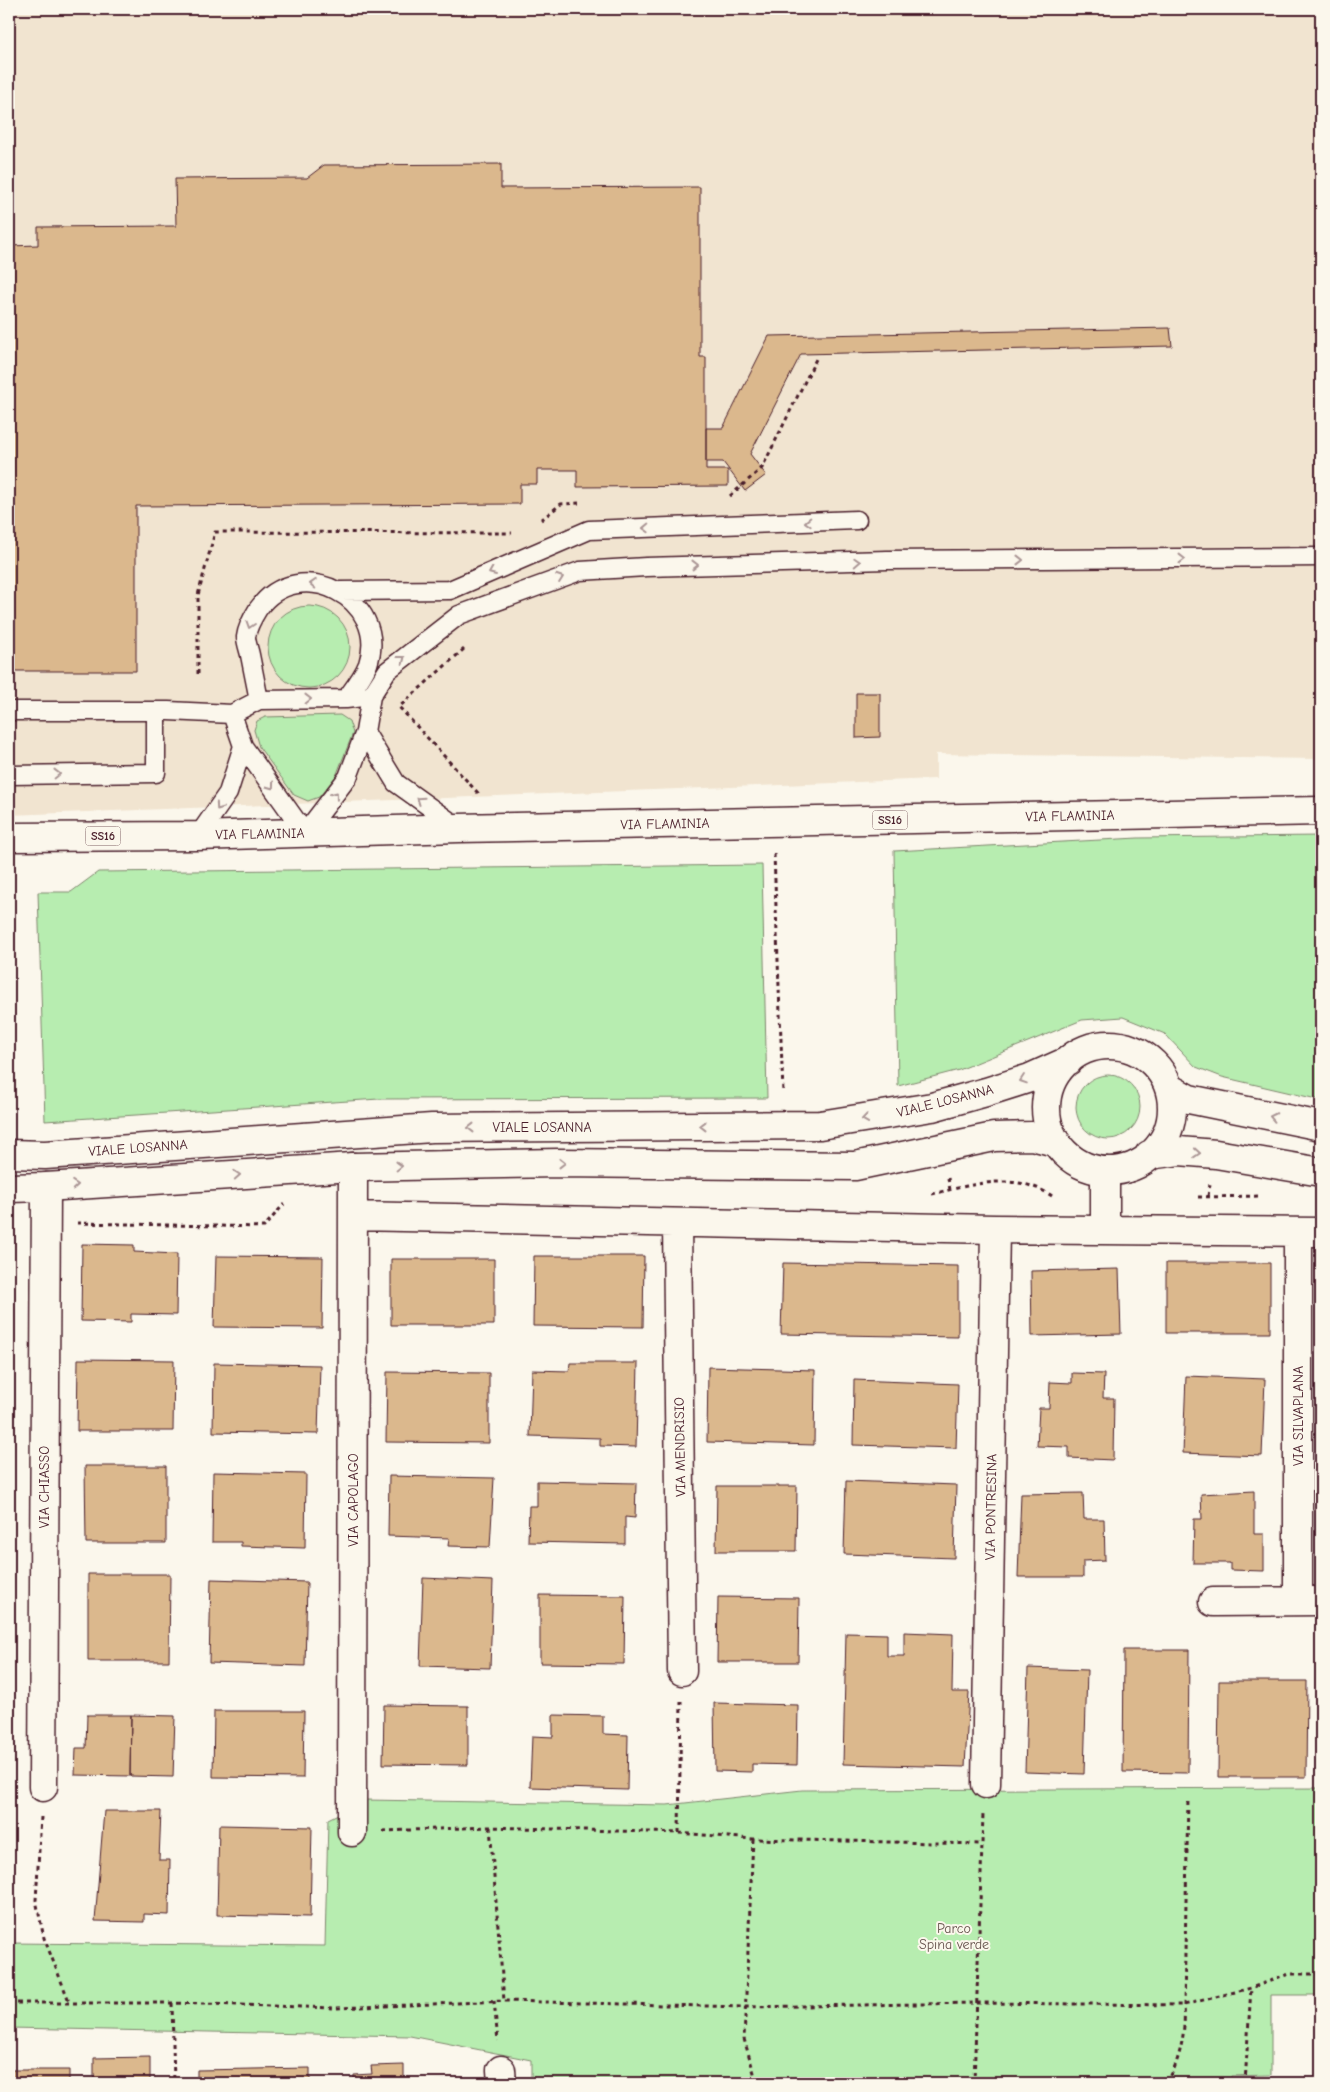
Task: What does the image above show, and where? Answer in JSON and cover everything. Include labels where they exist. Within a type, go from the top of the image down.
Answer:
[{"type":"main road","name":"VIA FLAMINIA","points":[[9,837],[305,834],[459,828],[1321,811]]},
{"type":"main road","name":"VIALE LOSANNA","points":[[1110,1044],[1130,1048],[1147,1057],[1160,1071],[1169,1088],[1172,1108],[1169,1128],[1160,1145],[1145,1160],[1126,1168],[1105,1171],[1085,1167],[1068,1157],[1055,1142],[1047,1124],[1045,1105],[1049,1086],[1059,1069],[1073,1055],[1091,1047],[1110,1044]]},
{"type":"main road","name":"VIALE LOSANNA","points":[[9,1154],[45,1155],[432,1128],[820,1125],[932,1107],[1012,1084],[1068,1061]]},
{"type":"main road","points":[[1169,1088],[1189,1099],[1321,1126]]},
{"type":"main road","points":[[9,1188],[353,1167],[559,1163],[855,1166],[994,1137],[1032,1136],[1055,1142]]},
{"type":"main road","name":"VIALE LOSANNA","points":[[1149,1155],[1179,1151],[1216,1154],[1321,1172]]},
{"type":"main road","name":"VIA CAPOLAGO","points":[[352,1832],[353,1167]]},
{"type":"main road","points":[[1105,1171],[1105,1230]]},
{"type":"main road","name":"VIA CHIASSO","points":[[43,1787],[46,1187]]},
{"type":"main road","points":[[354,1216],[995,1229],[1309,1232]]},
{"type":"main road","name":"VIA MENDRISIO","points":[[677,1223],[682,1671]]},
{"type":"main road","name":"VIA PONTRESINA","points":[[986,1784],[995,1229]]},
{"type":"main road","name":"VIA SILVAPLANA","points":[[1213,1602],[1310,1601],[1309,1232]]},
{"type":"lane","points":[[259,700],[246,637],[252,618],[264,601],[281,589],[301,583],[321,584],[340,591],[450,590],[589,530],[857,520]]},
{"type":"lane","points":[[232,714],[244,746],[305,834],[348,778],[365,732],[371,696],[387,671],[459,615],[580,571],[646,566],[887,560],[1321,557]]},
{"type":"lane","points":[[340,591],[356,605],[363,616],[371,642],[368,662],[359,681],[346,699]]},
{"type":"lane","points":[[9,711],[156,711],[232,714],[259,700],[346,699],[371,696]]},
{"type":"lane","points":[[9,775],[156,773],[156,711]]},
{"type":"lane","points":[[365,732],[396,783],[459,828]]},
{"type":"lane","points":[[198,836],[228,793],[244,746]]},
{"type":"path","points":[[729,497],[762,468],[816,359]]},
{"type":"path","points":[[536,524],[561,504],[580,504]]},
{"type":"path","points":[[198,674],[198,595],[215,532],[515,533]]},
{"type":"path","points":[[469,644],[399,707],[478,793],[478,798]]},
{"type":"path","points":[[773,822],[783,1095]]},
{"type":"path","points":[[679,1833],[682,1671]]},
{"type":"path","points":[[974,2083],[982,1844],[986,1784]]},
{"type":"path","points":[[43,1787],[36,1900],[44,1938],[69,2001]]},
{"type":"path","points":[[1167,2083],[1176,2067],[1186,2022],[1184,2005],[1188,1798]]},
{"type":"path","points":[[490,1827],[504,2001]]},
{"type":"path","points":[[352,1832],[490,1827],[679,1833],[753,1839],[982,1844]]},
{"type":"path","points":[[753,1839],[744,2040],[757,2083]]},
{"type":"path","points":[[9,2003],[69,2001],[336,2008],[494,2001],[745,2007],[976,2003],[1184,2005],[1251,1988],[1289,1974],[1321,1974]]},
{"type":"path","points":[[1245,2083],[1251,1988]]},
{"type":"path","points":[[494,2001],[501,2076]]},
{"type":"path","points":[[172,2003],[174,2083]]},
{"type":"shaded area","points":[[9,9],[1321,9],[1321,759],[936,754],[936,779],[9,815]]},
{"type":"green space","points":[[309,606],[325,609],[338,618],[347,631],[350,647],[347,663],[338,676],[325,685],[309,688],[293,685],[280,676],[271,663],[268,647],[271,631],[280,618],[293,609]]},
{"type":"green space","points":[[340,715],[349,721],[353,733],[336,776],[319,797],[308,801],[294,795],[259,747],[254,730],[257,721],[265,717]]},
{"type":"green space","points":[[1321,836],[1321,1100],[1222,1077],[1196,1067],[1165,1034],[1123,1017],[1082,1020],[959,1070],[898,1086],[894,851],[1138,838]]},
{"type":"green space","points":[[762,865],[767,1098],[379,1099],[45,1121],[38,892],[71,892],[98,872]]},
{"type":"green space","points":[[1108,1075],[1120,1077],[1131,1084],[1138,1095],[1140,1107],[1138,1119],[1131,1130],[1120,1137],[1108,1139],[1096,1137],[1085,1130],[1078,1119],[1076,1107],[1078,1095],[1085,1084],[1096,1077]]},
{"type":"green space","name":"Parco Spina verde","points":[[1321,1788],[1321,1995],[1271,1995],[1271,2075],[1231,2076],[1231,2083],[531,2083],[531,2060],[410,2036],[9,2028],[9,1943],[325,1946],[328,1819],[366,1800],[667,1805],[802,1790]]},
{"type":"building","points":[[501,164],[501,188],[700,187],[700,357],[706,357],[706,470],[728,470],[728,486],[577,487],[577,470],[537,470],[537,484],[520,484],[520,504],[136,506],[136,671],[9,671],[9,246],[38,245],[38,227],[176,226],[175,179],[307,178],[324,165]]},
{"type":"building","points":[[1170,328],[1172,346],[801,354],[750,454],[766,475],[745,491],[723,462],[706,462],[706,428],[723,428],[769,336]]},
{"type":"building","points":[[856,693],[880,693],[880,737],[856,738]]},
{"type":"building","points":[[9,1243],[12,1243],[11,1310],[9,1310]]},
{"type":"building","points":[[82,1244],[134,1245],[134,1252],[177,1254],[176,1315],[131,1314],[131,1322],[81,1321]]},
{"type":"building","points":[[216,1256],[323,1257],[322,1328],[214,1327]]},
{"type":"building","points":[[534,1256],[644,1256],[643,1327],[533,1326]]},
{"type":"building","points":[[391,1259],[494,1259],[494,1325],[391,1325]]},
{"type":"building","points":[[783,1263],[958,1266],[958,1337],[781,1334]]},
{"type":"building","points":[[1166,1263],[1270,1263],[1270,1333],[1166,1333]]},
{"type":"building","points":[[1119,1269],[1121,1334],[1032,1336],[1031,1271]]},
{"type":"building","points":[[78,1359],[174,1360],[173,1431],[77,1431]]},
{"type":"building","points":[[214,1363],[320,1365],[318,1434],[213,1432]]},
{"type":"building","points":[[570,1363],[638,1363],[636,1447],[600,1446],[600,1438],[530,1436],[532,1370],[569,1371]]},
{"type":"building","points":[[708,1367],[815,1370],[814,1445],[707,1442]]},
{"type":"building","points":[[387,1372],[489,1373],[489,1443],[386,1442]]},
{"type":"building","points":[[1072,1373],[1104,1374],[1103,1398],[1114,1398],[1113,1460],[1069,1458],[1069,1447],[1037,1446],[1039,1408],[1049,1408],[1050,1382],[1072,1383]]},
{"type":"building","points":[[1186,1376],[1265,1379],[1262,1456],[1183,1453]]},
{"type":"building","points":[[854,1380],[958,1384],[956,1448],[853,1445]]},
{"type":"building","points":[[85,1466],[166,1466],[166,1543],[86,1543]]},
{"type":"building","points":[[213,1472],[306,1474],[305,1548],[241,1546],[241,1542],[212,1542]]},
{"type":"building","points":[[389,1476],[494,1478],[490,1547],[448,1546],[449,1538],[388,1536]]},
{"type":"building","points":[[537,1481],[636,1483],[635,1518],[625,1517],[625,1544],[528,1542],[529,1506],[537,1506]]},
{"type":"building","points":[[846,1481],[956,1485],[954,1558],[844,1554]]},
{"type":"building","points":[[717,1486],[797,1486],[796,1551],[716,1551]]},
{"type":"building","points":[[1254,1491],[1254,1534],[1264,1534],[1264,1571],[1230,1570],[1230,1563],[1193,1563],[1194,1519],[1202,1519],[1201,1494]]},
{"type":"building","points":[[1083,1493],[1084,1519],[1104,1519],[1105,1560],[1083,1561],[1083,1577],[1018,1577],[1021,1494]]},
{"type":"building","points":[[88,1574],[170,1574],[169,1661],[88,1661]]},
{"type":"building","points":[[423,1578],[493,1581],[490,1668],[420,1666]]},
{"type":"building","points":[[211,1579],[307,1582],[305,1666],[209,1663]]},
{"type":"building","points":[[540,1595],[625,1596],[624,1664],[540,1663]]},
{"type":"building","points":[[718,1597],[799,1598],[798,1662],[717,1662]]},
{"type":"building","points":[[904,1632],[953,1634],[952,1692],[969,1692],[965,1767],[843,1764],[846,1633],[887,1634],[887,1656],[904,1656]]},
{"type":"building","points":[[1124,1650],[1189,1650],[1188,1773],[1123,1772]]},
{"type":"building","points":[[1028,1668],[1087,1670],[1084,1774],[1025,1772]]},
{"type":"building","points":[[1219,1681],[1307,1681],[1306,1777],[1218,1777]]},
{"type":"building","points":[[714,1703],[798,1705],[797,1765],[752,1764],[752,1772],[715,1771]]},
{"type":"building","points":[[384,1705],[468,1706],[468,1765],[383,1764]]},
{"type":"building","points":[[214,1711],[304,1711],[303,1778],[213,1777]]},
{"type":"building","points":[[87,1715],[131,1715],[130,1776],[75,1775],[76,1748],[86,1748]]},
{"type":"building","points":[[131,1715],[175,1716],[173,1777],[130,1776]]},
{"type":"building","points":[[553,1715],[603,1716],[603,1734],[628,1735],[627,1790],[530,1787],[532,1736],[553,1737]]},
{"type":"building","points":[[104,1811],[161,1811],[159,1860],[170,1860],[169,1915],[144,1914],[144,1922],[95,1921]]},
{"type":"building","points":[[219,1825],[312,1827],[310,1917],[217,1915]]},
{"type":"building","points":[[150,2057],[150,2083],[94,2083],[94,2058]]},
{"type":"building","points":[[404,2065],[404,2082],[464,2081],[464,2083],[354,2083],[354,2075],[372,2074],[371,2066]]},
{"type":"building","points":[[310,2068],[310,2083],[197,2083],[197,2070]]},
{"type":"building","points":[[9,2070],[69,2070],[69,2083],[9,2083]]}]
